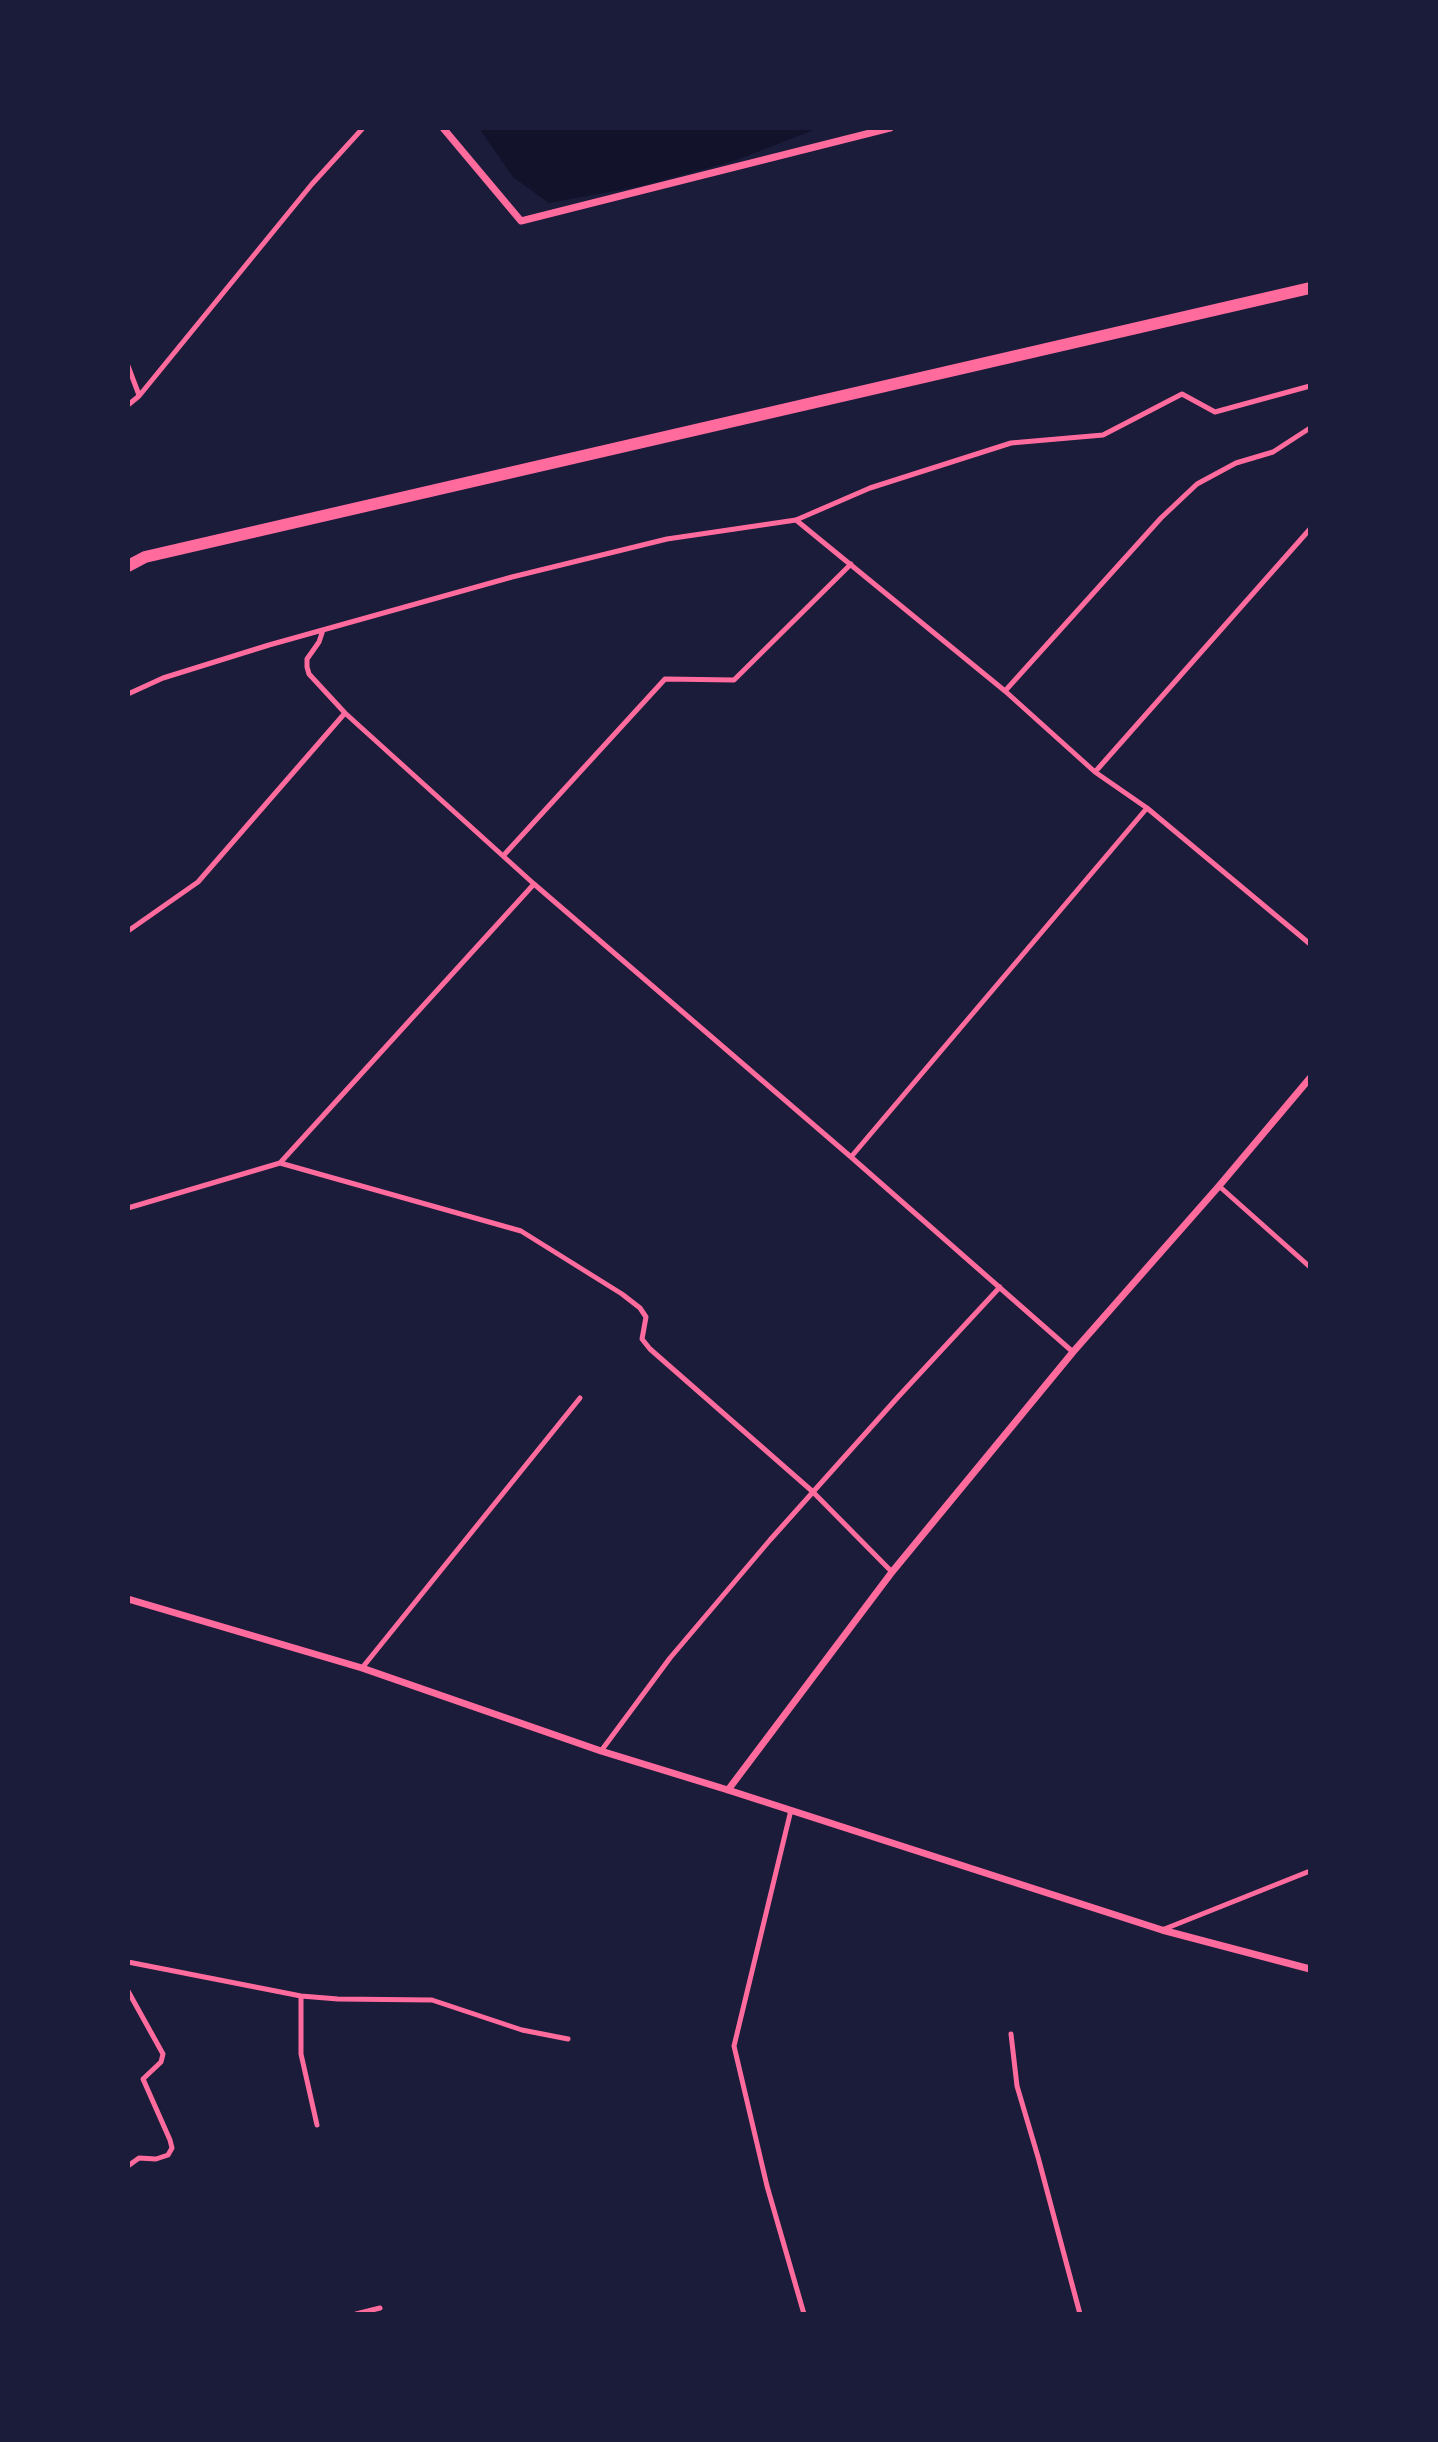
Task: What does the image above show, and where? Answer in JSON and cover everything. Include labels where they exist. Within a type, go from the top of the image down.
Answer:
[{"type":"street","points":[[443,128],[521,221],[890,128]]},
{"type":"street","points":[[128,566],[145,557],[1310,288]]},
{"type":"street","points":[[728,1790],[892,1572],[1073,1352],[1310,1078]]},
{"type":"street","points":[[128,1599],[362,1668],[601,1751],[1162,1930],[1310,1969]]},
{"type":"lane","points":[[128,405],[139,396],[312,184],[363,128]]},
{"type":"lane","points":[[128,366],[139,396]]},
{"type":"lane","points":[[128,694],[163,678],[512,577],[667,539],[796,520],[870,488],[1011,443],[1103,435],[1182,394],[1215,412],[1310,386]]},
{"type":"lane","points":[[1005,691],[1161,518],[1197,484],[1236,463],[1273,452],[1310,428]]},
{"type":"lane","points":[[796,520],[1005,691],[1094,772],[1147,808],[1310,944]]},
{"type":"lane","points":[[1094,772],[1310,529]]},
{"type":"lane","points":[[503,856],[665,679],[734,680],[850,564]]},
{"type":"lane","points":[[323,630],[319,642],[307,659],[307,667],[309,674],[345,713],[534,884],[1073,1352]]},
{"type":"lane","points":[[128,931],[198,882],[345,713]]},
{"type":"lane","points":[[851,1157],[1147,808]]},
{"type":"lane","points":[[128,1208],[280,1163],[534,884]]},
{"type":"lane","points":[[280,1163],[521,1231],[622,1294],[640,1308],[646,1317],[642,1339],[650,1349],[812,1491],[892,1572]]},
{"type":"lane","points":[[1219,1186],[1310,1267]]},
{"type":"lane","points":[[601,1751],[670,1658],[812,1491],[1000,1287]]},
{"type":"lane","points":[[362,1668],[580,1398]]},
{"type":"lane","points":[[791,1810],[734,2046],[767,2186],[804,2314]]},
{"type":"lane","points":[[1162,1930],[1310,1871]]},
{"type":"lane","points":[[128,1962],[301,1996],[432,2000],[522,2030],[568,2039]]},
{"type":"lane","points":[[128,1991],[163,2054],[161,2062],[143,2079],[172,2148],[168,2155],[156,2159],[139,2158],[128,2166]]},
{"type":"lane","points":[[301,1996],[302,2054],[317,2125]]},
{"type":"lane","points":[[1011,2034],[1017,2086],[1080,2314]]},
{"type":"lane","points":[[356,2314],[380,2308]]},
{"type":"shaded area","points":[[479,128],[819,128],[734,161],[641,186],[549,203],[513,177]]}]
